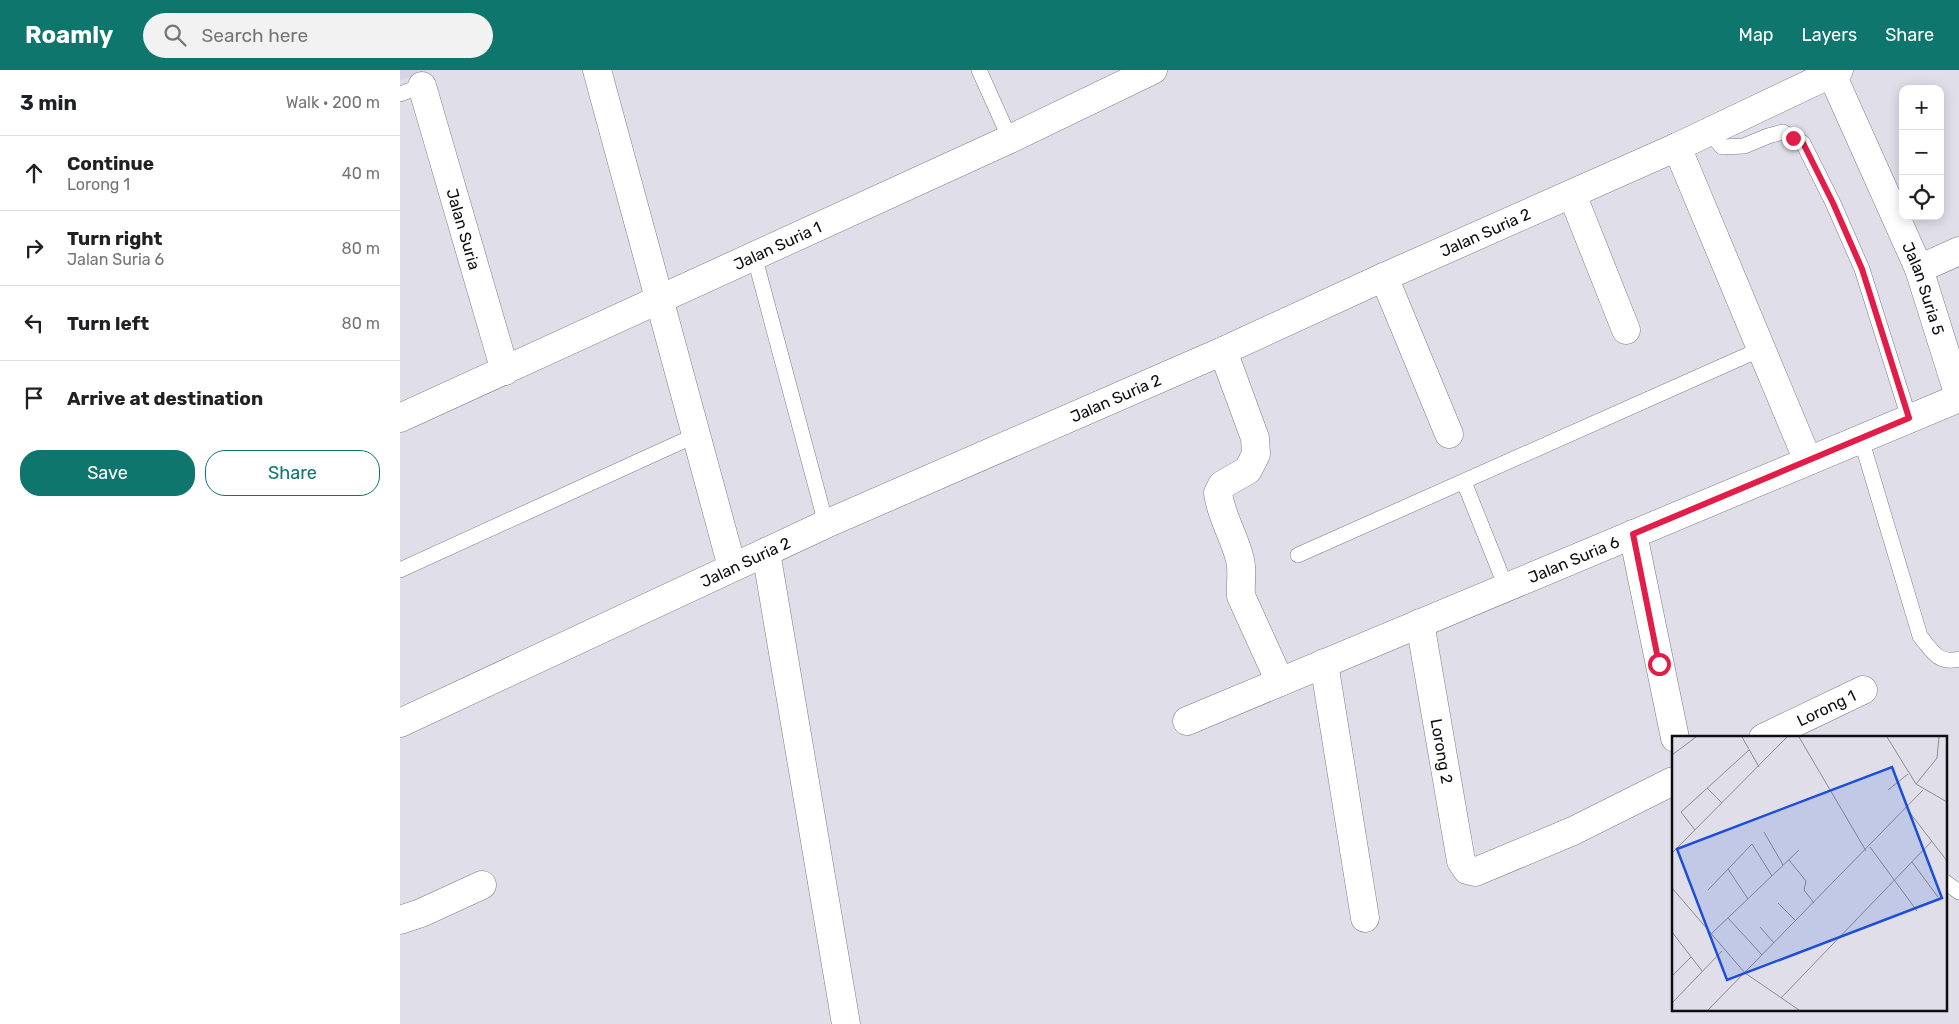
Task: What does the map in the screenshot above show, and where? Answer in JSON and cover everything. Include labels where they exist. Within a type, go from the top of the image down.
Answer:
[{"type":"street","points":[[597,70],[732,568]]},
{"type":"street","name":"Jalan Suria 1","points":[[400,418],[1010,139],[1152,70]]},
{"type":"street","name":"Jalan Suria 2","points":[[402,713],[732,568],[826,524],[1223,351],[1384,277],[1677,147],[1834,71]]},
{"type":"street","name":"Jalan Suria 5","points":[[1834,71],[1919,269],[1959,397]]},
{"type":"street","name":"Jalan Suria","points":[[411,90],[505,371]]},
{"type":"street","points":[[1677,147],[1808,461]]},
{"type":"street","points":[[1572,194],[1626,330]]},
{"type":"street","points":[[1919,269],[1959,251]]},
{"type":"street","points":[[1384,277],[1449,434]]},
{"type":"street","points":[[1223,351],[1255,438],[1256,454],[1248,470],[1222,485],[1218,493],[1220,506],[1240,558],[1242,570],[1241,596],[1280,682]]},
{"type":"street","name":"Jalan Suria 6","points":[[1186,721],[1959,397]]},
{"type":"street","points":[[1633,534],[1674,736]]},
{"type":"street","points":[[766,552],[846,1024]]},
{"type":"street","name":"Lorong 2","points":[[1420,623],[1461,862],[1467,870],[1476,872],[1573,831],[1672,782]]},
{"type":"street","points":[[1324,663],[1365,918]]},
{"type":"street","name":"Lorong 1","points":[[1766,736],[1863,690]]},
{"type":"street","points":[[400,920],[482,885]]},
{"type":"lane","points":[[979,70],[1010,139]]},
{"type":"lane","points":[[1709,132],[1722,147],[1744,146],[1783,132],[1803,143],[1833,203],[1862,269],[1909,418]]},
{"type":"lane","points":[[754,255],[826,524]]},
{"type":"lane","points":[[1298,555],[1760,349]]},
{"type":"lane","points":[[400,570],[696,435]]},
{"type":"lane","points":[[1861,439],[1920,636],[1932,652],[1940,658],[1950,662],[1959,659]]},
{"type":"lane","points":[[1464,482],[1506,587]]},
{"type":"lane","points":[[1946,883],[1959,892]]},
{"type":"shaded area","points":[[400,70],[430,70],[400,80]]},
{"type":"route","points":[[1659,664],[1633,534],[1909,418],[1862,269],[1833,203],[1803,143],[1793,138]]}]
